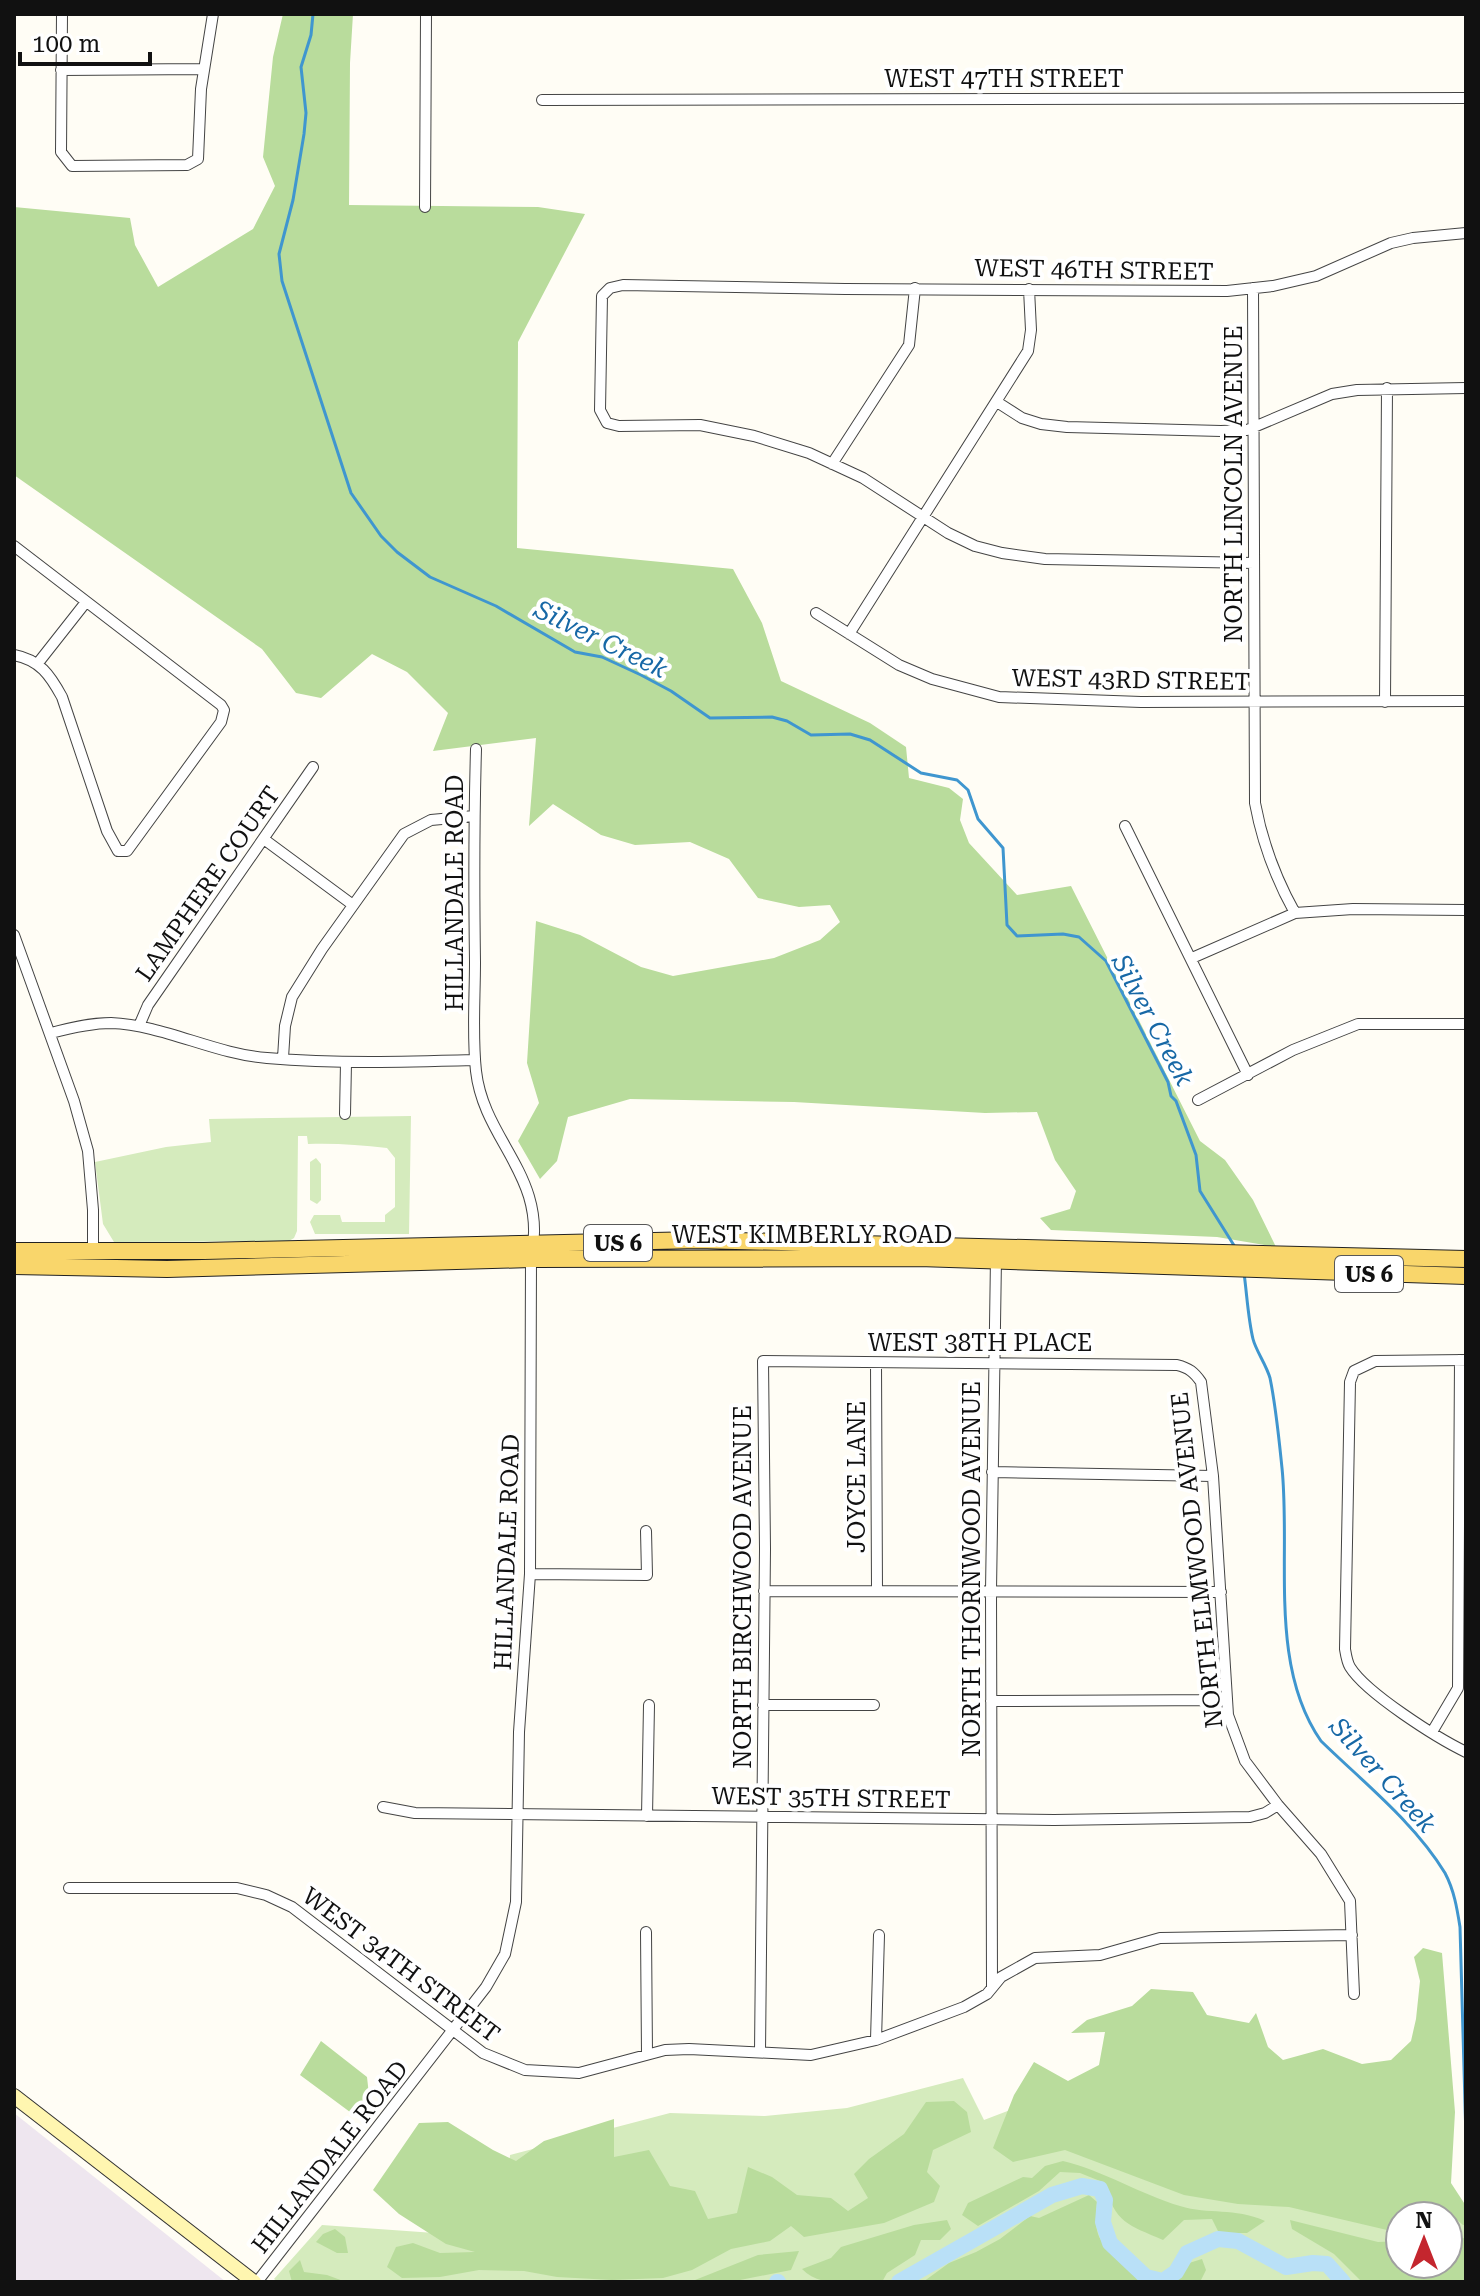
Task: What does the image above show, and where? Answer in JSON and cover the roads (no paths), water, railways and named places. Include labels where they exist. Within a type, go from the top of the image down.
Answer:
[{"type":"main road","name":"WEST KIMBERLY ROAD","points":[[14,1251],[533,1252],[919,1258],[996,1254],[1271,1263],[1466,1276]]},
{"type":"main road","points":[[93,1251],[93,1269]]},
{"type":"main road","name":"WEST KIMBERLY ROAD","points":[[14,1266],[93,1269],[533,1252]]},
{"type":"main road","name":"WEST KIMBERLY ROAD","points":[[1271,1263],[1466,1259]]},
{"type":"main road","points":[[14,2096],[255,2282]]},
{"type":"street","points":[[62,14],[61,152],[72,166],[187,165],[198,159],[204,69],[213,14]]},
{"type":"street","points":[[425,207],[426,14]]},
{"type":"street","points":[[61,70],[204,69]]},
{"type":"street","name":"WEST 47TH STREET","points":[[542,100],[806,97],[1147,100],[1466,98]]},
{"type":"street","name":"WEST 46TH STREET","points":[[832,464],[809,453],[754,436],[700,425],[622,426],[607,423],[600,410],[602,296],[610,288],[623,285],[1227,291],[1316,276],[1391,243],[1466,233]]},
{"type":"street","points":[[915,288],[909,345],[832,464],[863,478],[923,518],[975,546],[1045,559],[1254,563]]},
{"type":"street","name":"NORTH LINCOLN AVENUE","points":[[1253,288],[1255,803],[1281,888],[1295,913]]},
{"type":"street","points":[[849,634],[1028,351],[1031,330],[1029,289]]},
{"type":"street","points":[[997,402],[1022,418],[1041,424],[1221,431],[1247,430],[1332,394],[1387,388],[1466,388]]},
{"type":"street","points":[[1385,702],[1387,388]]},
{"type":"street","points":[[14,546],[224,710],[221,722],[127,851],[118,851],[107,831],[62,697],[51,677],[38,663],[14,655]]},
{"type":"street","points":[[38,663],[86,602]]},
{"type":"street","name":"WEST 43RD STREET","points":[[816,613],[899,665],[999,697],[1114,702],[1466,701]]},
{"type":"street","name":"HILLANDALE ROAD","points":[[255,2282],[486,1987],[505,1954],[516,1902],[519,1732],[530,1574],[533,1213],[526,1183],[494,1126],[483,1097],[475,1060],[476,749]]},
{"type":"street","name":"LAMPHERE COURT","points":[[139,1026],[148,1005],[313,767]]},
{"type":"street","points":[[283,1058],[285,1026],[292,997],[404,834],[431,820],[474,816]]},
{"type":"street","points":[[1125,826],[1248,1075]]},
{"type":"street","points":[[265,840],[353,905]]},
{"type":"street","points":[[1192,958],[1295,913],[1353,909],[1466,910]]},
{"type":"street","points":[[14,935],[51,1033],[88,1151],[93,1251]]},
{"type":"street","points":[[51,1033],[92,1024],[139,1026],[198,1044],[264,1058],[346,1063],[475,1060]]},
{"type":"street","points":[[1198,1100],[1293,1050],[1358,1024],[1466,1024]]},
{"type":"street","points":[[345,1114],[346,1063]]},
{"type":"street","name":"NORTH THORNWOOD AVENUE","points":[[992,1988],[991,1591],[996,1254]]},
{"type":"street","points":[[1432,1732],[1458,1688],[1463,1360],[1375,1361],[1354,1371],[1348,1394],[1345,1649],[1349,1665],[1363,1683],[1432,1732],[1466,1752]]},
{"type":"street","name":"WEST 38TH PLACE","points":[[763,1361],[1177,1365],[1187,1367],[1195,1374]]},
{"type":"street","name":"NORTH BIRCHWOOD AVENUE","points":[[760,2052],[763,1361]]},
{"type":"street","name":"JOYCE LANE","points":[[876,1363],[877,1591]]},
{"type":"street","name":"NORTH ELMWOOD AVENUE","points":[[1195,1374],[1201,1382],[1213,1476],[1227,1700],[1234,1735],[1245,1761],[1321,1854],[1350,1901],[1354,1994]]},
{"type":"street","points":[[992,1472],[1213,1476]]},
{"type":"street","points":[[530,1574],[647,1575],[646,1531]]},
{"type":"street","points":[[764,1591],[1221,1592]]},
{"type":"street","points":[[991,1701],[1227,1700]]},
{"type":"street","points":[[647,1816],[649,1705]]},
{"type":"street","points":[[763,1705],[874,1705]]},
{"type":"street","name":"WEST 35TH STREET","points":[[383,1807],[415,1813],[991,1819],[1250,1817],[1278,1805]]},
{"type":"street","name":"WEST 34TH STREET","points":[[69,1888],[237,1888],[266,1895],[292,1907],[496,2060],[538,2072],[579,2073],[647,2054],[689,2049],[811,2055],[876,2040],[964,2007],[987,1994],[1001,1977],[1035,1958],[1100,1955],[1160,1938],[1352,1935]]},
{"type":"street","points":[[646,1932],[647,2054]]},
{"type":"street","points":[[876,2040],[879,1935]]},
{"type":"waterway","name":"Silver Creek","points":[[313,14],[311,35],[301,67],[306,113],[304,134],[293,200],[279,254],[282,281],[351,493],[381,536],[430,577],[496,606],[575,652],[602,657],[641,675],[710,718],[772,717],[787,721],[811,735],[850,734],[870,740],[921,773],[957,780],[968,790],[978,819],[1003,848],[1007,925],[1017,936],[1063,934],[1079,937],[1106,961],[1176,1101],[1196,1155],[1200,1191],[1235,1247]]},
{"type":"waterway","name":"Silver Creek","points":[[1244,1273],[1253,1339],[1270,1378],[1277,1423],[1284,1502],[1285,1609],[1294,1679],[1304,1711],[1321,1741],[1418,1837],[1451,1886],[1460,1927],[1466,2139]]},
{"type":"waterway","points":[[899,2282],[1052,2195],[1082,2186],[1100,2189],[1105,2200],[1103,2222],[1110,2243],[1146,2277],[1163,2281],[1176,2272],[1187,2253],[1218,2239],[1238,2241],[1286,2267],[1327,2264],[1343,2282]]}]
